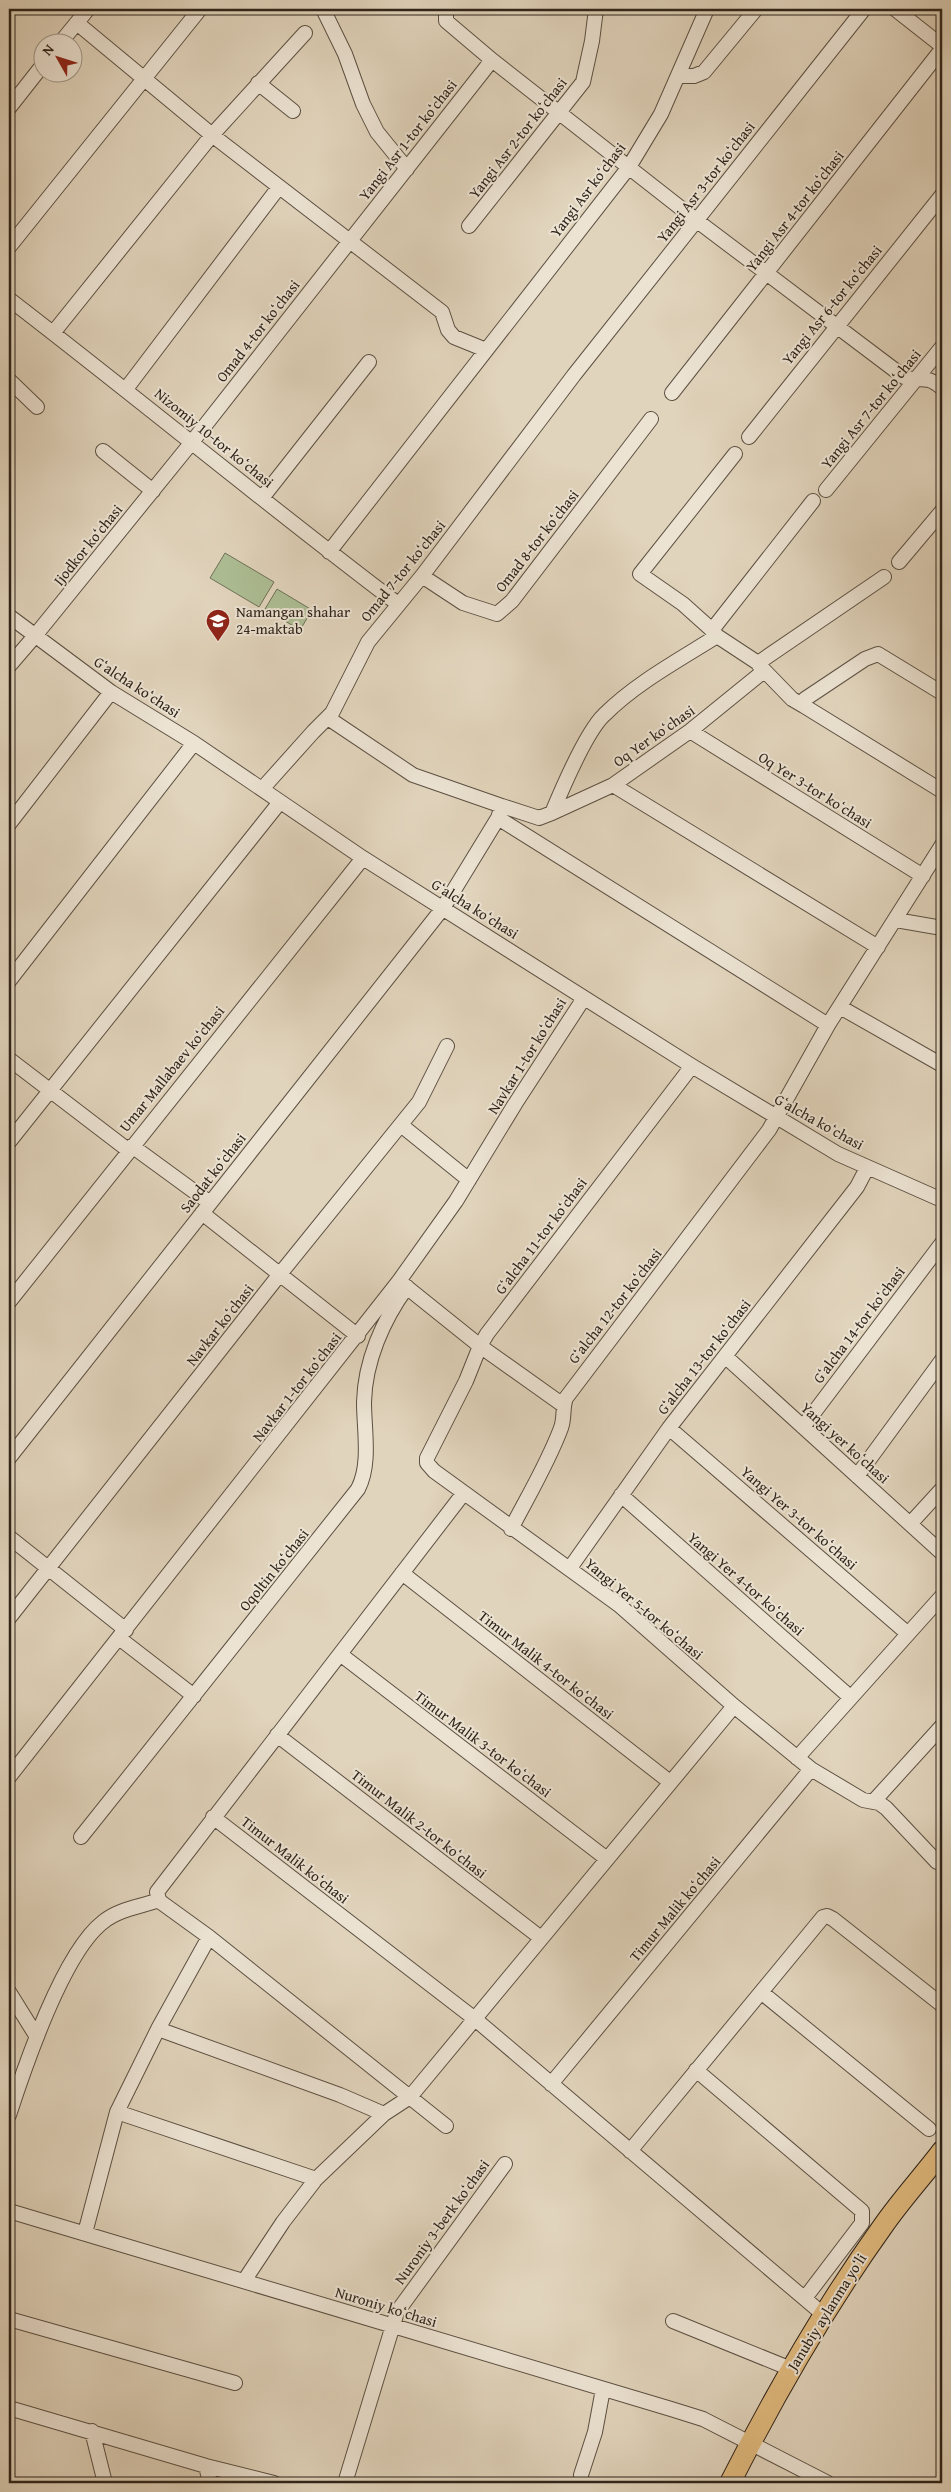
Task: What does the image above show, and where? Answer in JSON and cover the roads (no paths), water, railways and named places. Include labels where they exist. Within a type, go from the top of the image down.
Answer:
[{"type":"highway","name":"Janubiy aylanma yoʻli","points":[[744,2483],[756,2445],[791,2369],[884,2224],[942,2151]]},
{"type":"highway","name":"Janubiy aylanma yoʻli","points":[[730,2483],[881,2249],[918,2198],[942,2171]]},
{"type":"street","points":[[69,32],[88,9]]},
{"type":"street","points":[[9,247],[200,9]]},
{"type":"street","points":[[322,9],[345,54],[363,104],[377,132],[407,169]]},
{"type":"street","points":[[446,9],[446,21],[492,60],[836,327],[904,378],[928,379],[942,388]]},
{"type":"street","name":"Yangi Asr 2-tor koʻchasi","points":[[469,226],[583,82],[592,41],[596,9]]},
{"type":"street","name":"Yangi Asr koʻchasi","points":[[329,552],[629,167],[661,114],[707,9]]},
{"type":"street","points":[[678,76],[694,76],[704,72],[756,9]]},
{"type":"street","name":"Yangi Asr 3-tor koʻchasi","points":[[574,375],[864,9]]},
{"type":"street","points":[[895,9],[942,47]]},
{"type":"street","points":[[77,23],[212,135],[442,312],[448,330],[454,337],[486,350]]},
{"type":"street","points":[[53,332],[212,135],[305,32]]},
{"type":"street","name":"Yangi Asr 4-tor koʻchasi","points":[[672,393],[942,47]]},
{"type":"street","name":"Yangi Asr 1-tor koʻchasi","points":[[350,240],[492,60]]},
{"type":"street","points":[[9,108],[32,79]]},
{"type":"street","points":[[258,83],[293,110]]},
{"type":"street","points":[[126,389],[279,187]]},
{"type":"street","name":"Yangi Asr 6-tor koʻchasi","points":[[749,437],[942,194]]},
{"type":"street","name":"Omad 4-tor koʻchasi","points":[[192,442],[350,240]]},
{"type":"street","name":"Nizomiy 10-tor koʻchasi","points":[[9,299],[126,389],[329,552],[398,604]]},
{"type":"street","name":"Yangi Asr 7-tor koʻchasi","points":[[826,490],[942,347]]},
{"type":"street","points":[[262,498],[369,362]]},
{"type":"street","name":"Omad 7-tor koʻchasi","points":[[262,789],[328,718],[338,704],[352,671],[368,642],[422,576],[574,375]]},
{"type":"street","points":[[9,380],[37,407]]},
{"type":"street","name":"Omad 8-tor koʻchasi","points":[[422,576],[463,603],[497,614],[512,600],[651,419]]},
{"type":"street","name":"Ijodkor koʻchasi","points":[[9,666],[34,638],[192,442]]},
{"type":"street","points":[[103,451],[153,490]]},
{"type":"street","points":[[735,454],[640,574],[683,604],[715,633],[761,667],[792,699],[942,790]]},
{"type":"street","points":[[500,812],[539,818],[552,813],[564,784],[602,716],[715,633],[813,501]]},
{"type":"street","points":[[899,562],[942,511]]},
{"type":"street","name":"Oq Yer koʻchasi","points":[[552,813],[613,785],[690,731],[761,667],[884,577]]},
{"type":"street","name":"Gʻalcha koʻchasi","points":[[9,616],[34,638],[111,692],[194,743],[362,858],[692,1066],[838,1154],[942,1200]]},
{"type":"street","points":[[804,706],[805,699],[865,659],[878,654],[942,693]]},
{"type":"street","points":[[9,824],[111,692]]},
{"type":"street","points":[[328,718],[413,775],[500,812],[828,1025]]},
{"type":"street","name":"Oq Yer 3-tor koʻchasi","points":[[690,731],[923,876]]},
{"type":"street","points":[[9,981],[194,743]]},
{"type":"street","points":[[613,785],[878,947]]},
{"type":"street","points":[[9,1142],[280,802]]},
{"type":"street","name":"Saodat koʻchasi","points":[[9,1458],[443,908],[500,812]]},
{"type":"street","points":[[776,1118],[828,1025],[942,845]]},
{"type":"street","name":"Umar Mallabaev koʻchasi","points":[[9,1302],[362,858]]},
{"type":"street","points":[[896,920],[942,928]]},
{"type":"street","name":"Navkar 1-tor koʻchasi","points":[[9,1776],[358,1336],[403,1284],[515,1104],[584,998]]},
{"type":"street","points":[[840,1007],[942,1065]]},
{"type":"street","name":"Navkar koʻchasi","points":[[9,1618],[280,1274],[419,1102],[447,1046]]},
{"type":"street","points":[[9,1059],[130,1148],[206,1208],[280,1274],[358,1336]]},
{"type":"street","name":"Gʻalcha 11-tor koʻchasi","points":[[463,1494],[434,1471],[427,1463],[427,1458],[466,1381],[486,1334],[692,1066]]},
{"type":"street","name":"Gʻalcha 12-tor koʻchasi","points":[[511,1529],[558,1435],[564,1417],[562,1406],[571,1390],[776,1118]]},
{"type":"street","points":[[401,1125],[469,1180]]},
{"type":"street","name":"Gʻalcha 13-tor koʻchasi","points":[[570,1568],[669,1428],[726,1357],[856,1187],[867,1168]]},
{"type":"street","name":"Gʻalcha 14-tor koʻchasi","points":[[802,1427],[942,1243]]},
{"type":"street","points":[[403,1284],[480,1346],[562,1406]]},
{"type":"street","name":"Oqoltin koʻchasi","points":[[82,1837],[358,1490],[365,1469],[364,1402],[369,1365],[403,1284]]},
{"type":"street","name":"Yangi yer koʻchasi","points":[[726,1357],[942,1553]]},
{"type":"street","points":[[857,1476],[942,1360]]},
{"type":"street","name":"Yangi Yer 3-tor koʻchasi","points":[[669,1428],[907,1633]]},
{"type":"street","points":[[910,1524],[942,1489]]},
{"type":"street","points":[[446,2126],[209,1937],[160,1902],[157,1892],[463,1494]]},
{"type":"street","name":"Yangi Yer 5-tor koʻchasi","points":[[463,1494],[570,1568],[619,1606],[797,1758]]},
{"type":"street","name":"Yangi Yer 4-tor koʻchasi","points":[[621,1495],[850,1697]]},
{"type":"street","points":[[9,1537],[49,1569],[194,1696]]},
{"type":"street","name":"Timur Malik 4-tor koʻchasi","points":[[402,1573],[670,1782]]},
{"type":"street","points":[[940,1860],[886,1808],[863,1800],[811,1769],[797,1758],[942,1596]]},
{"type":"street","name":"Timur Malik 3-tor koʻchasi","points":[[340,1654],[607,1859]]},
{"type":"street","points":[[244,2280],[283,2222],[316,2180],[384,2114],[410,2097],[734,1706]]},
{"type":"street","points":[[873,1802],[942,1726]]},
{"type":"street","name":"Timur Malik 2-tor koʻchasi","points":[[277,1735],[541,1938]]},
{"type":"street","name":"Timur Malik koʻchasi","points":[[551,2084],[811,1769]]},
{"type":"street","name":"Timur Malik koʻchasi","points":[[213,1817],[475,2019],[824,2315]]},
{"type":"street","points":[[9,2115],[37,2037],[67,1971],[89,1935],[104,1921],[118,1913],[160,1902]]},
{"type":"street","points":[[630,2150],[824,1917],[833,1918],[942,2005]]},
{"type":"street","points":[[85,2233],[117,2112],[158,2029],[209,1937]]},
{"type":"street","points":[[9,1992],[37,2037]]},
{"type":"street","points":[[761,1992],[929,2129]]},
{"type":"street","points":[[158,2029],[340,2095],[384,2114]]},
{"type":"street","points":[[696,2070],[862,2211],[862,2223],[805,2298]]},
{"type":"street","points":[[117,2112],[316,2180]]},
{"type":"street","name":"Nuroniy 3-berk koʻchasi","points":[[345,2483],[392,2326],[402,2303],[505,2164]]},
{"type":"street","name":"Nuroniy koʻchasi","points":[[9,2211],[244,2280],[702,2420],[756,2445],[828,2483]]},
{"type":"street","points":[[9,2319],[235,2383]]},
{"type":"street","points":[[673,2321],[791,2369]]},
{"type":"street","points":[[581,2474],[592,2446],[603,2389]]},
{"type":"street","points":[[9,2408],[206,2466],[274,2483]]},
{"type":"street","points":[[92,2431],[105,2483]]},
{"type":"street","points":[[206,2466],[210,2483]]},
{"type":"place","name":"Namangan shahar 24-maktab","points":[[218,642]]}]
